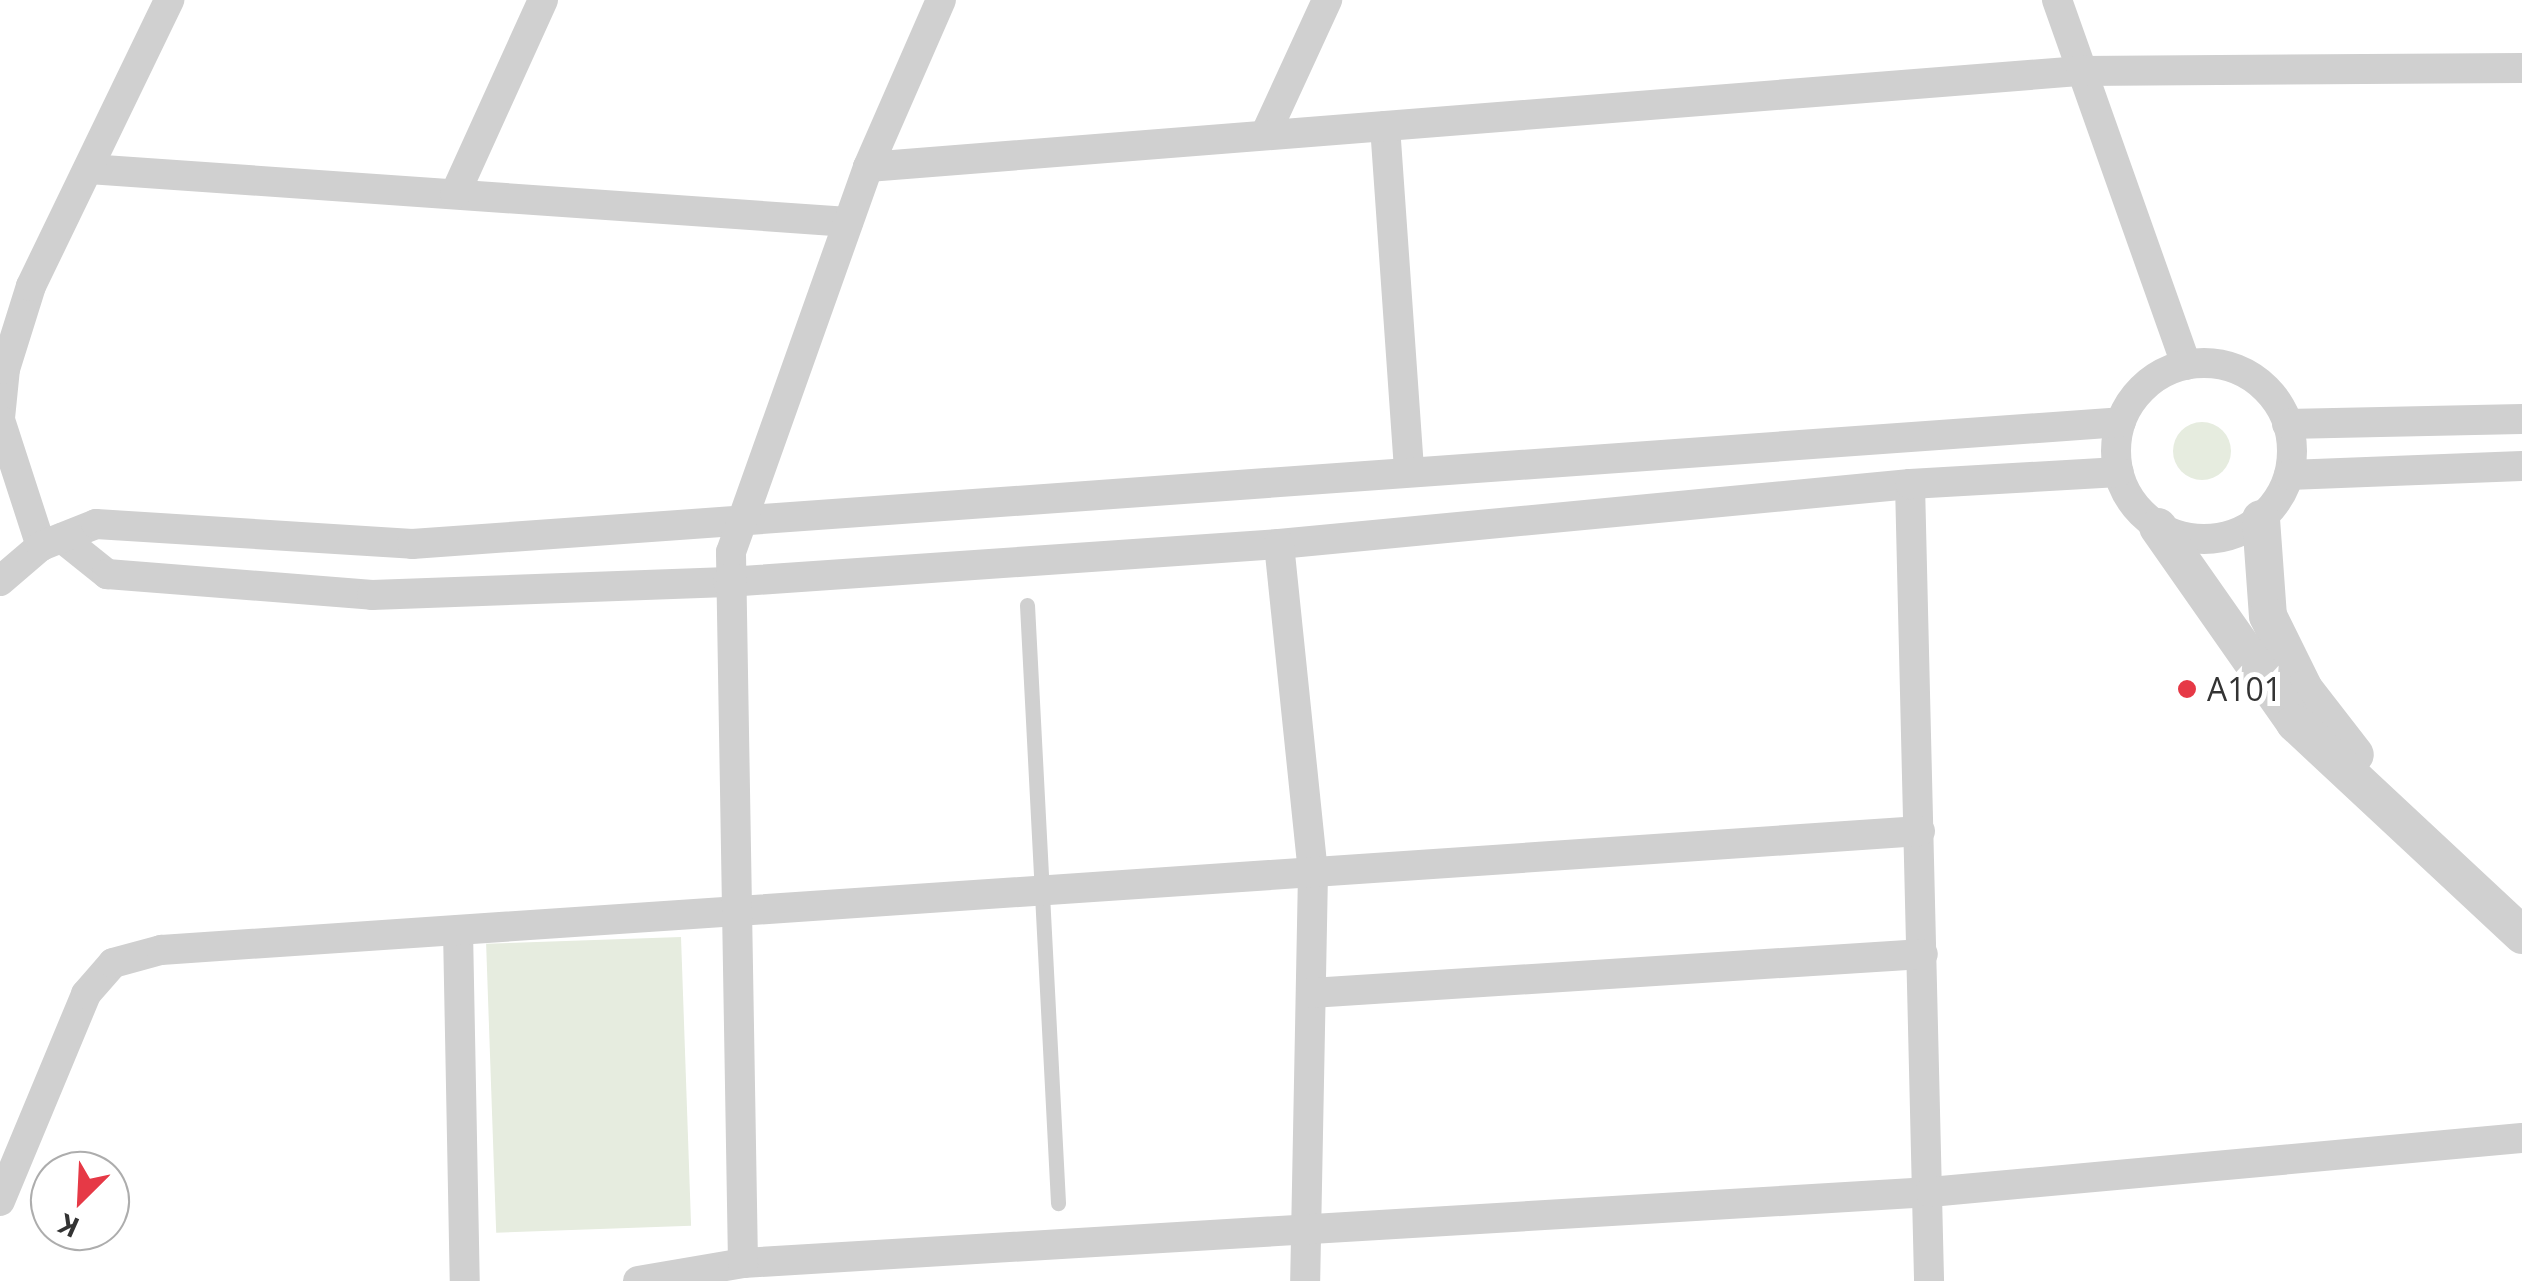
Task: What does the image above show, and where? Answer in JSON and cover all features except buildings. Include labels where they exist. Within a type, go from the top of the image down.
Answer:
[{"type":"street","points":[[170,0],[31,286],[5,370],[0,419],[52,542],[107,574],[372,596],[728,582],[1278,544],[1910,484],[2119,472]]},
{"type":"street","points":[[455,194],[543,0]]},
{"type":"street","points":[[744,1263],[728,582],[742,522],[868,167],[941,0]]},
{"type":"street","points":[[1265,136],[1326,0]]},
{"type":"street","points":[[2062,2],[2081,71],[2186,365]]},
{"type":"street","points":[[868,167],[2081,71],[2522,68]]},
{"type":"street","points":[[1385,126],[1410,471]]},
{"type":"street","points":[[88,169],[848,222]]},
{"type":"street","points":[[2158,527],[2213,539],[2260,519],[2289,475],[2287,424],[2268,391],[2244,373],[2216,364],[2186,365],[2158,376],[2120,422],[2119,472],[2136,507],[2158,527],[2294,723],[2435,860],[2522,935]]},
{"type":"street","points":[[2287,424],[2522,419]]},
{"type":"street","points":[[0,581],[52,542],[96,524],[412,544],[2120,422]]},
{"type":"street","points":[[2289,475],[2522,466]]},
{"type":"street","points":[[1910,484],[1930,1192],[1929,1281]]},
{"type":"street","points":[[2260,519],[2268,616],[2304,688],[2435,860]]},
{"type":"street","points":[[1278,544],[1313,873],[1305,1281]]},
{"type":"street","points":[[0,1201],[86,994],[112,963],[161,950],[1920,831]]},
{"type":"street","points":[[458,930],[465,1281]]},
{"type":"street","points":[[1311,993],[1923,954]]},
{"type":"street","points":[[638,1281],[744,1263],[1930,1192],[2522,1138]]},
{"type":"lane","points":[[1027,605],[1058,1204]]},
{"type":"shaded area","points":[[2202,422],[2223,430],[2231,451],[2223,472],[2202,480],[2181,472],[2173,451],[2181,430]]},
{"type":"shaded area","points":[[681,937],[691,1226],[496,1233],[486,944]]},
{"type":"place","name":"A101","points":[[2187,689]]}]
